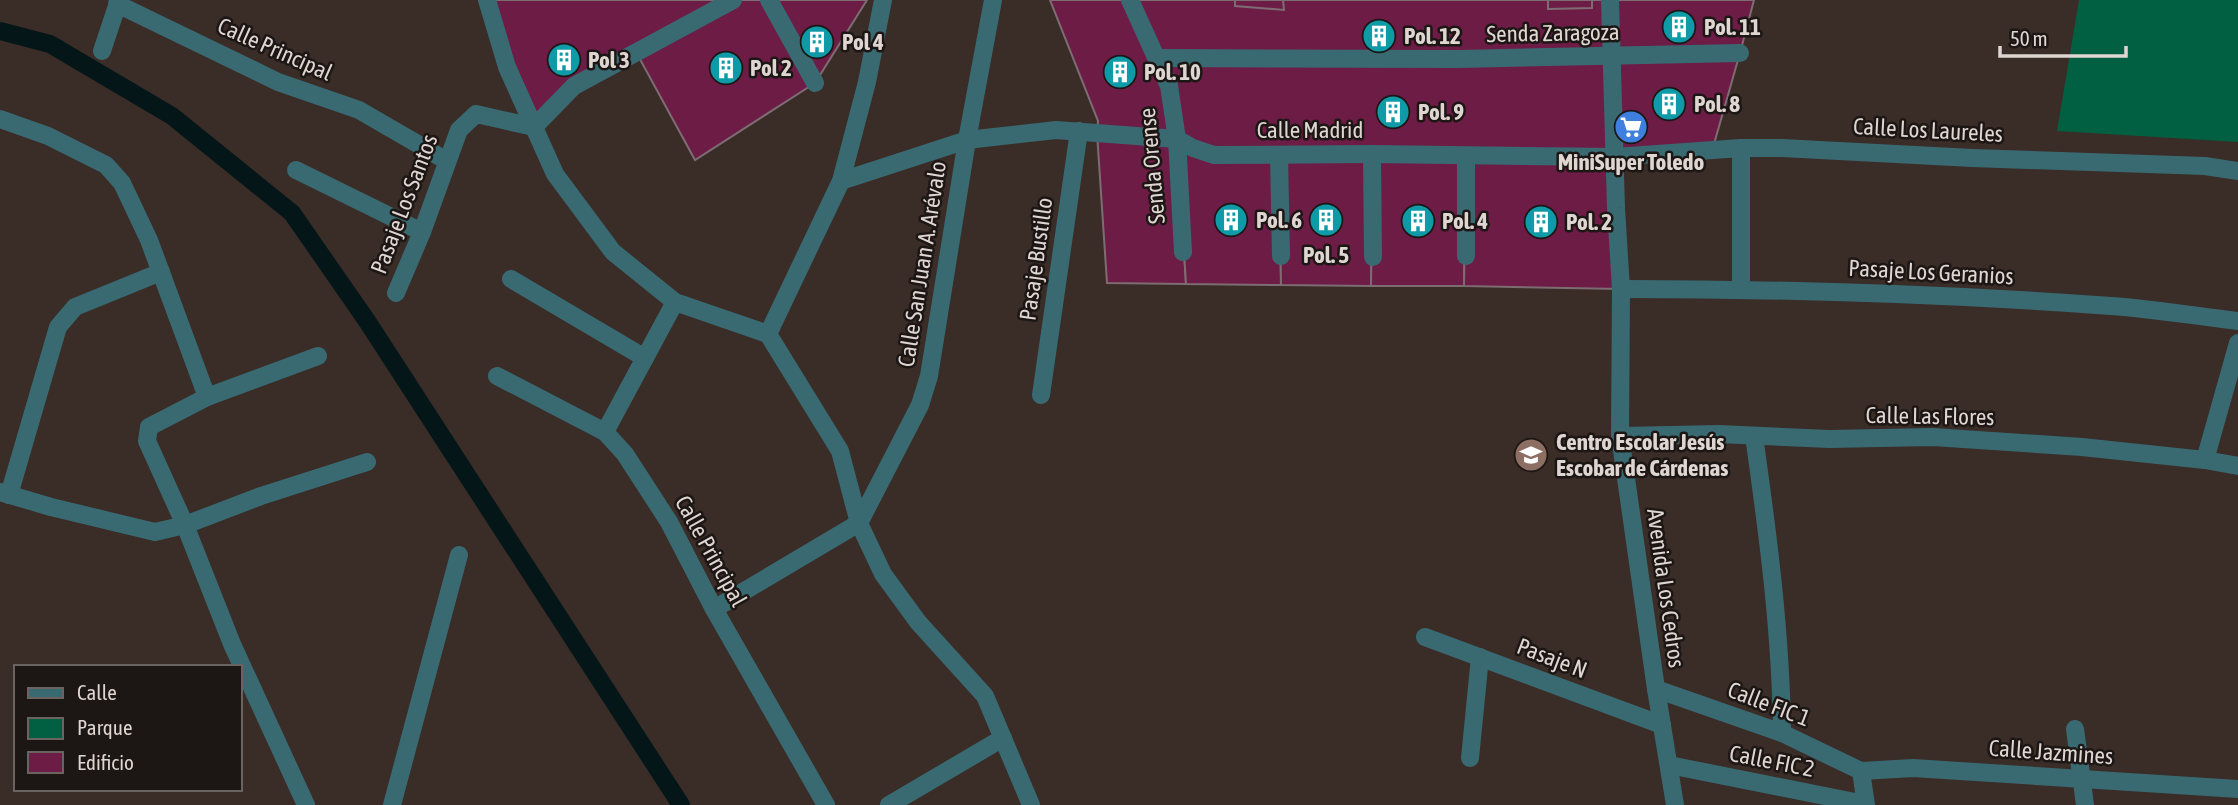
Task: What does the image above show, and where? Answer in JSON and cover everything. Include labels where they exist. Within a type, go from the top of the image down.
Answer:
[{"type":"street","points":[[487,0],[507,67],[555,174],[613,252],[675,302],[768,334],[839,451],[859,523],[883,574],[918,622],[985,696],[1031,805]]},
{"type":"street","points":[[534,127],[574,86],[733,0]]},
{"type":"street","points":[[769,0],[815,83]]},
{"type":"street","points":[[768,334],[841,181],[867,82],[883,0]]},
{"type":"street","name":"Calle San Juan A. Arévalo","points":[[859,523],[920,405],[929,376],[967,140],[993,0]]},
{"type":"street","name":"Senda Orense","points":[[1130,0],[1168,86],[1177,139],[1183,253]]},
{"type":"street","name":"Avenida Los Cedros","points":[[1610,0],[1621,289],[1620,436],[1675,805]]},
{"type":"street","points":[[102,51],[118,2]]},
{"type":"street","name":"Calle Principal","points":[[118,2],[278,82],[359,110],[447,162]]},
{"type":"street","name":"Senda Zaragoza","points":[[1157,58],[1611,57],[1740,53]]},
{"type":"street","name":"Pasaje Los Santos","points":[[396,293],[422,232],[459,130],[476,114],[534,127]]},
{"type":"street","points":[[0,119],[48,136],[106,164],[122,183],[149,240],[207,397]]},
{"type":"street","name":"Calle Madrid","points":[[841,181],[967,140],[1056,130],[1177,139],[1214,155],[1615,157]]},
{"type":"street","name":"Pasaje Bustillo","points":[[1041,395],[1079,131]]},
{"type":"street","points":[[1741,148],[1741,289]]},
{"type":"street","name":"Calle Los Laureles","points":[[1615,157],[1741,148],[1783,148],[2205,166],[2238,171]]},
{"type":"street","points":[[1279,155],[1281,256]]},
{"type":"street","points":[[1372,155],[1373,257]]},
{"type":"street","points":[[1466,157],[1466,256]]},
{"type":"street","points":[[296,170],[422,232]]},
{"type":"street","points":[[161,272],[75,307],[58,327],[5,493],[155,531],[185,525],[261,496],[366,462]]},
{"type":"street","points":[[511,279],[645,358]]},
{"type":"street","name":"Pasaje Los Geranios","points":[[1621,289],[1741,289],[1965,298],[2099,305],[2238,321]]},
{"type":"street","points":[[606,432],[675,302]]},
{"type":"street","points":[[2205,460],[2238,343]]},
{"type":"street","points":[[242,665],[148,441],[149,427],[207,397],[318,356]]},
{"type":"street","name":"Calle Principal","points":[[497,376],[606,432],[625,454],[669,522],[714,608],[826,805]]},
{"type":"street","name":"Calle Las Flores","points":[[1620,436],[1719,434],[1829,439],[1933,437],[2082,447],[2238,466]]},
{"type":"street","points":[[1754,436],[1773,568],[1782,681],[1782,733]]},
{"type":"street","points":[[714,608],[859,523]]},
{"type":"street","points":[[392,805],[459,555]]},
{"type":"street","name":"Pasaje N","points":[[1425,637],[1661,725]]},
{"type":"street","points":[[1470,758],[1480,657]]},
{"type":"street","points":[[242,666],[306,805]]},
{"type":"street","name":"Calle FIC 1","points":[[1656,690],[1782,733],[1861,771]]},
{"type":"street","points":[[2075,729],[2085,805]]},
{"type":"street","points":[[889,805],[1003,737]]},
{"type":"street","name":"Calle FIC 2","points":[[1669,765],[1865,805]]},
{"type":"street","name":"Calle Jazmines","points":[[1861,771],[1913,768],[2238,789]]},
{"type":"street","points":[[1861,771],[1865,805]]},
{"type":"green space","points":[[2079,0],[2238,0],[2238,142],[2057,131]]},
{"type":"building","name":"Pol 3","points":[[487,0],[733,0],[574,86],[534,127]]},
{"type":"building","name":"Pol 2","points":[[733,0],[769,0],[815,83],[695,160],[636,52]]},
{"type":"building","name":"Pol 4","points":[[769,0],[867,0],[815,83]]},
{"type":"building","name":"Pol. 10","points":[[1050,0],[1129,0],[1157,58],[1177,139],[1097,133],[1098,121]]},
{"type":"building","name":"Pol. 12","points":[[1130,0],[1610,0],[1611,57],[1157,58]]},
{"type":"building","points":[[1235,0],[1283,0],[1284,10],[1235,6]]},
{"type":"building","points":[[1548,0],[1592,0],[1592,8],[1548,9]]},
{"type":"building","name":"Pol. 11","points":[[1610,0],[1754,0],[1740,53],[1611,57]]},
{"type":"building","name":"Pol. 8","points":[[1740,53],[1712,151],[1615,157],[1611,57]]},
{"type":"building","name":"Pol. 9","points":[[1611,57],[1615,157],[1193,148],[1177,139],[1157,58]]},
{"type":"building","points":[[1097,133],[1177,139],[1186,284],[1107,283]]},
{"type":"building","name":"Pol. 6","points":[[1177,139],[1214,155],[1279,155],[1281,285],[1186,284]]},
{"type":"building","name":"Pol. 4","points":[[1372,154],[1466,157],[1464,286],[1371,286]]},
{"type":"building","name":"Pol. 5","points":[[1372,154],[1371,286],[1281,285],[1279,155]]},
{"type":"building","name":"Pol. 2","points":[[1466,157],[1615,157],[1621,289],[1464,286]]},
{"type":"waterway","points":[[0,31],[50,44],[172,116],[292,213],[367,321],[681,805]]},
{"type":"place","name":"Pol. 11","points":[[1679,27]]},
{"type":"place","name":"Pol. 12","points":[[1379,36]]},
{"type":"place","name":"Pol 4","points":[[817,42]]},
{"type":"place","name":"Pol 3","points":[[564,60]]},
{"type":"place","name":"Pol 2","points":[[726,68]]},
{"type":"place","name":"Pol. 10","points":[[1120,72]]},
{"type":"place","name":"Pol. 8","points":[[1669,104]]},
{"type":"place","name":"Pol. 9","points":[[1393,112]]},
{"type":"place","name":"MiniSuper Toledo","points":[[1631,127]]},
{"type":"place","name":"Pol. 6","points":[[1231,220]]},
{"type":"place","name":"Pol. 5","points":[[1326,220]]},
{"type":"place","name":"Pol. 4","points":[[1418,221]]},
{"type":"place","name":"Pol. 2","points":[[1541,222]]},
{"type":"place","name":"Centro Escolar Jesús Escobar de Cárdenas","points":[[1531,455]]}]
